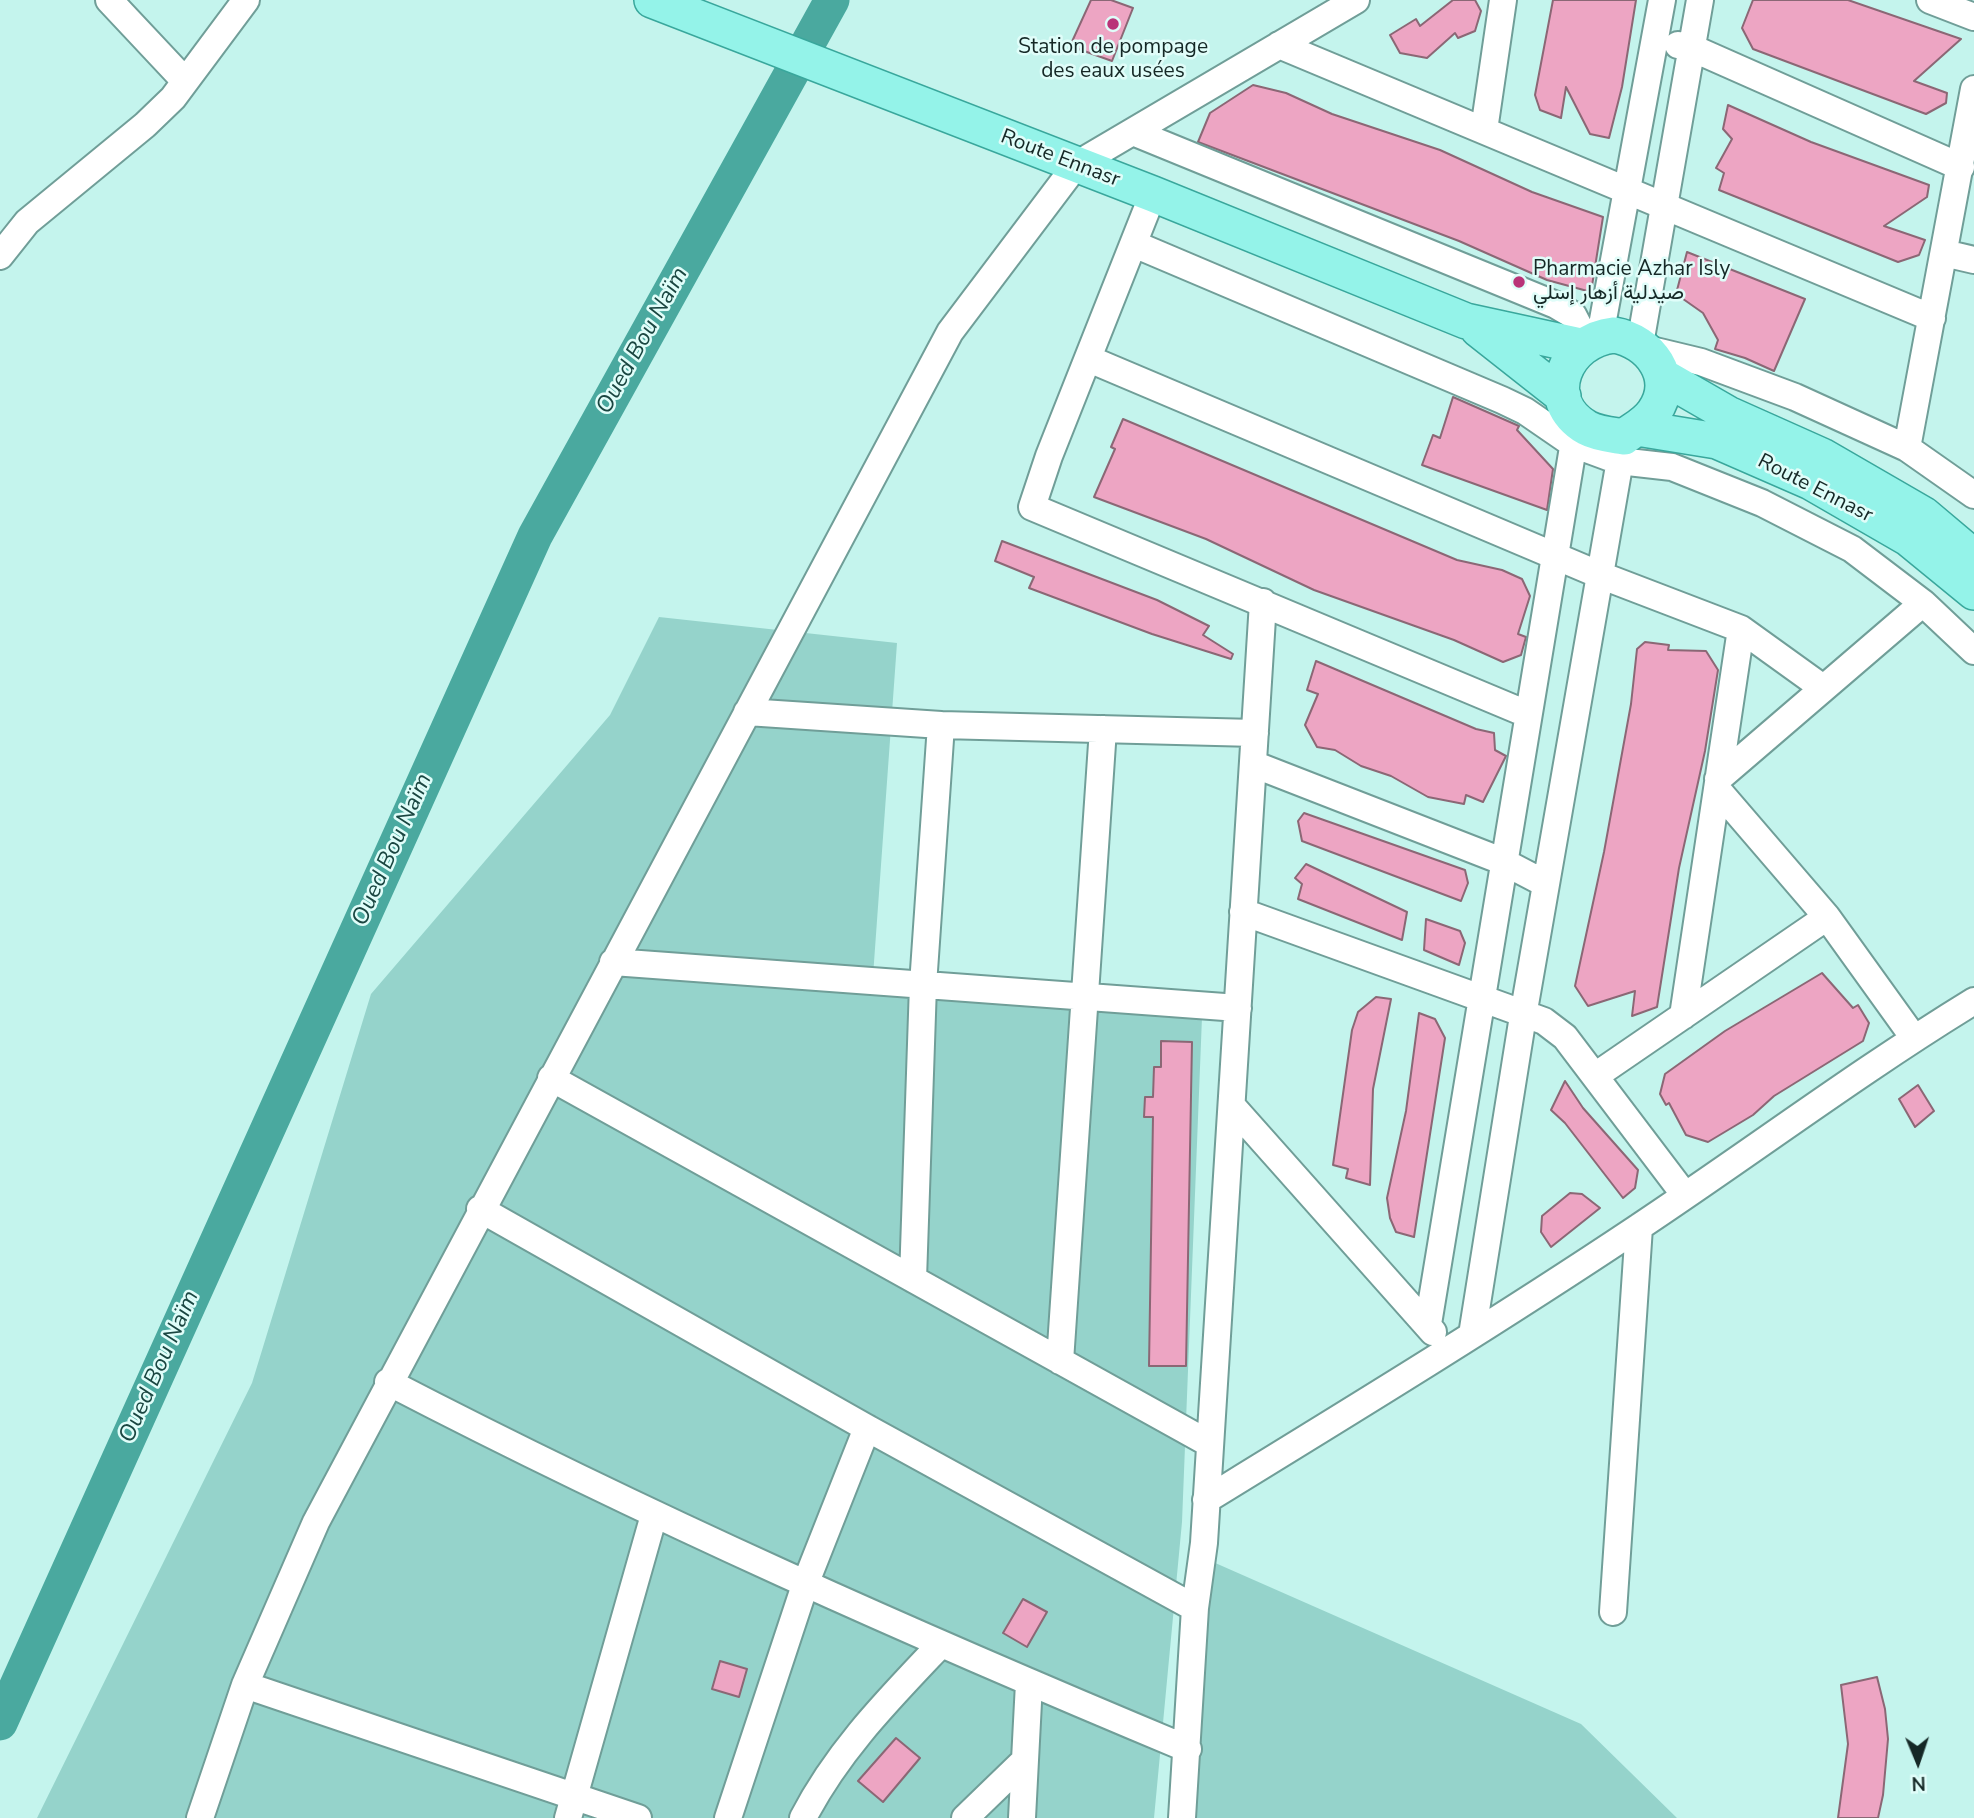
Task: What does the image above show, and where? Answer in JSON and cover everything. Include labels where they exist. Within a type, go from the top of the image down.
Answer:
[{"type":"main road","name":"Route Ennasr","points":[[652,0],[1153,194],[1466,321],[1589,341]]},
{"type":"main road","name":"Route Ennasr","points":[[1466,321],[1571,420]]},
{"type":"main road","points":[[1614,335],[1650,356],[1662,388],[1655,411],[1627,442],[1571,420],[1565,369],[1589,341],[1614,335]]},
{"type":"main road","name":"Route Ennasr","points":[[1650,356],[1728,414],[1822,456],[1924,515],[1974,556]]},
{"type":"main road","name":"Route Ennasr","points":[[1627,442],[1717,441],[1811,482],[1908,538],[1974,592]]},
{"type":"street","points":[[0,256],[27,222],[145,125],[185,81],[246,0]]},
{"type":"street","points":[[200,1818],[245,1685],[316,1522],[388,1381],[950,332],[1076,165],[1356,0]]},
{"type":"street","points":[[1484,130],[1503,0]]},
{"type":"street","points":[[1589,341],[1629,190],[1662,0]]},
{"type":"street","points":[[1700,0],[1665,204],[1650,356],[1701,362],[1795,397],[1907,448],[1974,495]]},
{"type":"street","points":[[1930,0],[1974,17]]},
{"type":"street","points":[[114,2],[185,81]]},
{"type":"street","points":[[1655,41],[1692,48],[1961,167]]},
{"type":"street","points":[[1279,45],[1665,204],[1932,318]]},
{"type":"street","points":[[1907,448],[1974,89]]},
{"type":"street","points":[[1133,132],[1556,304],[1573,315],[1589,341]]},
{"type":"street","points":[[1153,194],[1049,456],[1032,507],[1527,714]]},
{"type":"street","points":[[1134,244],[1525,411],[1571,420],[1554,555],[1427,1324]]},
{"type":"street","points":[[1944,253],[1974,260]]},
{"type":"street","points":[[1089,359],[1600,575],[1741,629],[1823,688]]},
{"type":"street","points":[[1472,1335],[1546,884],[1600,575],[1627,442],[1672,467],[1762,502],[1852,549],[1923,603],[1974,651]]},
{"type":"street","points":[[1182,1818],[1195,1608],[1210,1444],[1263,602]]},
{"type":"street","points":[[1718,784],[1823,688],[1923,603]]},
{"type":"street","points":[[1683,1016],[1741,629]]},
{"type":"street","points":[[747,712],[941,725],[1255,733]]},
{"type":"street","points":[[912,1279],[923,985],[941,725]]},
{"type":"street","points":[[1060,1361],[1103,729]]},
{"type":"street","points":[[1253,764],[1502,861],[1546,884]]},
{"type":"street","points":[[1718,784],[1827,917],[1914,1038]]},
{"type":"street","points":[[1244,912],[1480,995],[1524,1016],[1544,1021],[1556,1029],[1595,1076],[1684,1194]]},
{"type":"street","points":[[1595,1076],[1827,917]]},
{"type":"street","points":[[612,962],[1238,1008]]},
{"type":"street","points":[[1206,1500],[1448,1352],[1639,1227],[1914,1038],[1974,1001]]},
{"type":"street","points":[[551,1078],[1210,1444]]},
{"type":"street","points":[[1232,1105],[1427,1324],[1448,1352]]},
{"type":"street","points":[[480,1209],[867,1428],[1195,1608]]},
{"type":"street","points":[[1613,1612],[1639,1227]]},
{"type":"street","points":[[388,1381],[654,1515],[1029,1683],[1188,1749]]},
{"type":"street","points":[[728,1818],[806,1582],[867,1428]]},
{"type":"street","points":[[570,1807],[654,1515]]},
{"type":"street","points":[[803,1818],[844,1750],[871,1717],[941,1644]]},
{"type":"street","points":[[1022,1818],[1029,1683]]},
{"type":"street","points":[[245,1685],[570,1807],[638,1818]]},
{"type":"street","points":[[965,1818],[1025,1760]]},
{"type":"shaded area","points":[[659,617],[897,643],[873,976],[1202,1017],[1182,1522],[1154,1818],[37,1818],[252,1383],[371,994],[610,715]]},
{"type":"shaded area","points":[[1213,1562],[1581,1724],[1677,1818],[1193,1818]]},
{"type":"building","name":"Station de pompage des eaux usées","points":[[1091,0],[1111,0],[1133,8],[1112,61],[1070,46]]},
{"type":"building","points":[[1453,0],[1475,0],[1481,11],[1475,31],[1458,38],[1455,33],[1427,58],[1400,53],[1390,35],[1416,19],[1420,26]]},
{"type":"building","points":[[1553,0],[1636,0],[1622,87],[1609,138],[1590,134],[1566,87],[1561,118],[1540,110],[1535,95]]},
{"type":"building","points":[[1753,0],[1848,0],[1961,39],[1914,81],[1947,93],[1946,103],[1926,114],[1753,49],[1742,28]]},
{"type":"building","points":[[1253,85],[1286,93],[1332,114],[1440,150],[1532,192],[1603,217],[1591,292],[1547,280],[1459,241],[1198,142],[1210,113]]},
{"type":"building","points":[[1728,105],[1811,142],[1929,185],[1927,197],[1884,226],[1925,240],[1919,255],[1898,262],[1719,190],[1724,173],[1716,168],[1732,139],[1723,129]]},
{"type":"building","points":[[1687,252],[1805,299],[1774,371],[1715,349],[1718,340],[1703,313],[1676,294]]},
{"type":"building","points":[[1453,397],[1519,426],[1517,430],[1553,469],[1547,510],[1422,465],[1433,435],[1440,438]]},
{"type":"building","points":[[1123,419],[1457,560],[1502,570],[1522,579],[1530,596],[1518,634],[1526,637],[1521,655],[1503,662],[1454,640],[1314,590],[1206,539],[1094,497],[1115,449],[1111,447]]},
{"type":"building","points":[[1002,541],[1157,600],[1209,626],[1203,635],[1233,654],[1231,659],[1152,634],[1029,588],[1034,577],[995,561]]},
{"type":"building","points":[[1645,642],[1669,645],[1668,650],[1706,651],[1718,670],[1705,751],[1679,868],[1657,1007],[1632,1016],[1635,991],[1588,1006],[1575,986],[1604,852],[1631,704],[1637,649]]},
{"type":"building","points":[[1316,661],[1476,729],[1494,733],[1495,750],[1506,756],[1483,802],[1466,795],[1464,804],[1428,797],[1391,776],[1361,766],[1335,750],[1317,747],[1305,725],[1318,694],[1307,690]]},
{"type":"building","points":[[1304,813],[1465,870],[1468,883],[1461,901],[1302,841],[1298,821]]},
{"type":"building","points":[[1306,864],[1407,912],[1402,940],[1298,899],[1302,884],[1295,878]]},
{"type":"building","points":[[1426,919],[1460,931],[1465,943],[1459,965],[1424,950]]},
{"type":"building","points":[[1822,973],[1853,1008],[1858,1005],[1869,1023],[1863,1041],[1774,1096],[1753,1115],[1708,1142],[1686,1135],[1669,1103],[1666,1105],[1660,1094],[1665,1074],[1725,1031]]},
{"type":"building","points":[[1376,997],[1391,999],[1373,1089],[1370,1185],[1346,1178],[1348,1169],[1333,1165],[1352,1030],[1358,1012]]},
{"type":"building","points":[[1419,1013],[1435,1019],[1445,1038],[1414,1237],[1396,1232],[1390,1218],[1387,1198],[1406,1111]]},
{"type":"building","points":[[1161,1041],[1192,1042],[1186,1366],[1149,1366],[1153,1117],[1144,1117],[1145,1097],[1153,1097],[1154,1067],[1161,1067]]},
{"type":"building","points":[[1565,1081],[1583,1108],[1638,1170],[1635,1188],[1623,1198],[1565,1123],[1551,1110]]},
{"type":"building","points":[[1918,1085],[1934,1111],[1915,1127],[1899,1099]]},
{"type":"building","points":[[1570,1193],[1582,1194],[1600,1208],[1551,1247],[1541,1232],[1542,1216]]},
{"type":"building","points":[[1023,1599],[1047,1612],[1027,1647],[1003,1633]]},
{"type":"building","points":[[720,1661],[747,1669],[739,1697],[712,1689]]},
{"type":"building","points":[[1877,1677],[1885,1709],[1888,1739],[1878,1818],[1838,1818],[1848,1744],[1841,1685]]},
{"type":"building","points":[[896,1738],[920,1758],[883,1802],[858,1781]]},
{"type":"waterway","name":"Oued Bou Naïm","points":[[0,1723],[535,536],[832,0]]},
{"type":"place","name":"Station de pompage des eaux usées","points":[[1113,24]]},
{"type":"place","name":"Pharmacie Azhar Isly صيدلية أزهار إسلي","points":[[1519,282]]}]
